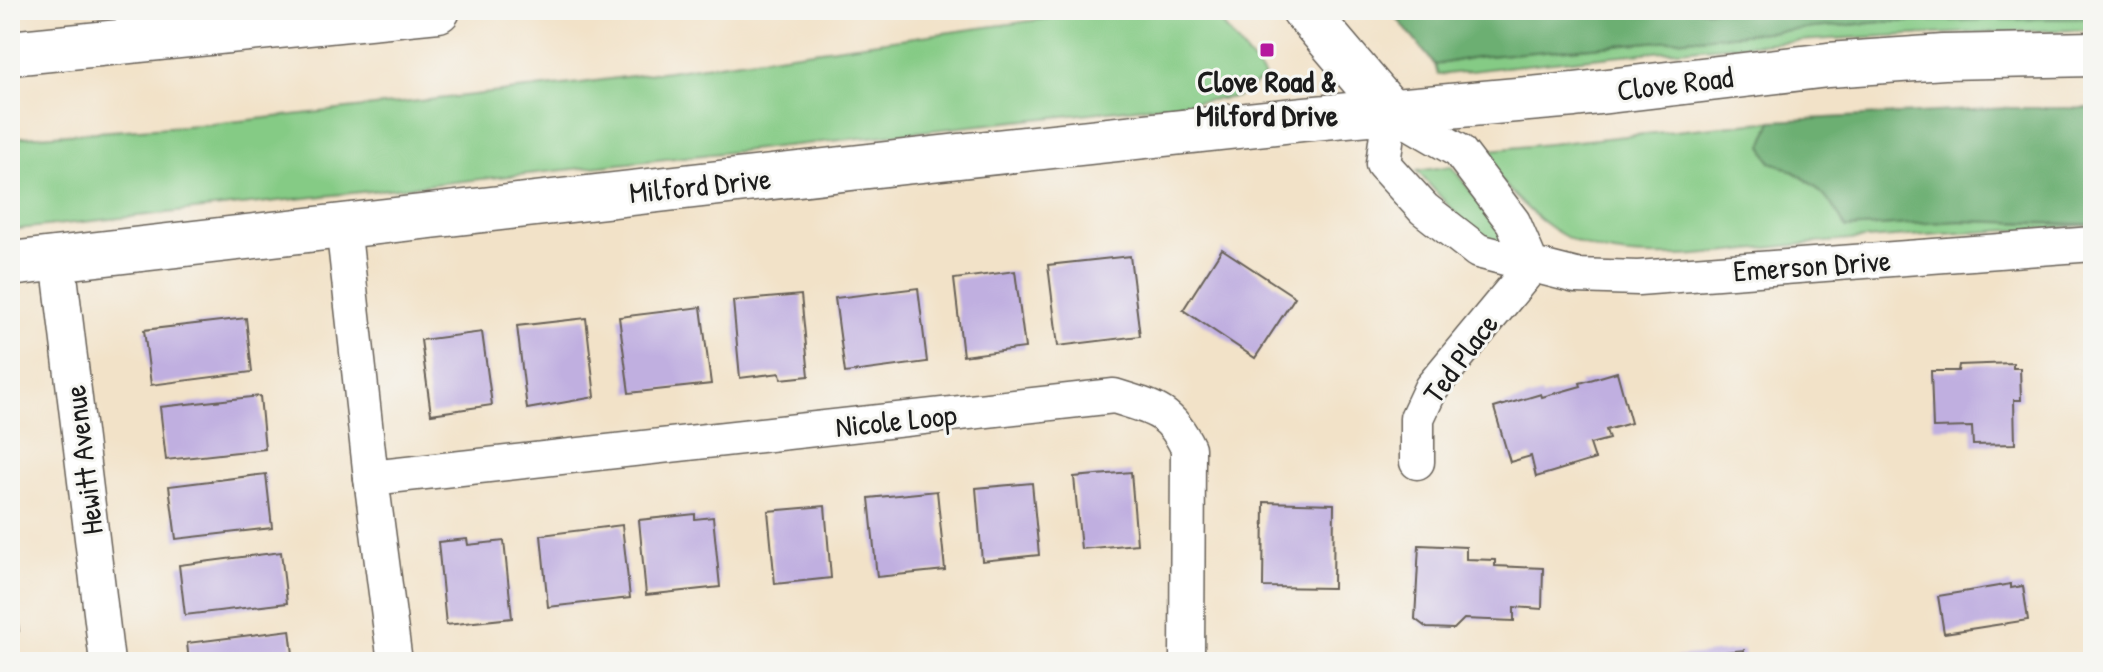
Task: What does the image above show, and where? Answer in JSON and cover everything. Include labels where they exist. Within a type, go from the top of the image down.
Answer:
[{"type":"main road","points":[[10,53],[438,10]]},
{"type":"main road","points":[[1304,10],[1390,111]]},
{"type":"main road","name":"Clove Road","points":[[1390,111],[1574,95],[1841,64],[1944,57],[2093,54]]},
{"type":"main road","name":"Milford Drive","points":[[10,264],[935,158],[1390,111]]},
{"type":"street","points":[[1390,111],[1459,151],[1513,222],[1532,266]]},
{"type":"street","name":"Emerson Drive","points":[[1390,111],[1383,164],[1424,209],[1478,251],[1576,276],[1638,278],[2093,244]]},
{"type":"street","points":[[343,225],[395,662]]},
{"type":"street","name":"Hewitt Avenue","points":[[58,259],[107,662]]},
{"type":"street","name":"Ted Place","points":[[1417,462],[1417,418],[1431,388],[1532,266]]},
{"type":"street","name":"Nicole Loop","points":[[371,478],[1114,396],[1154,408],[1177,426],[1188,448],[1187,662]]},
{"type":"green space","points":[[1110,10],[1211,10],[1265,77],[1238,97],[10,230],[10,138],[212,124],[581,83]]},
{"type":"green space","points":[[1390,10],[2093,10],[2093,18],[1883,22],[1476,57],[1435,65]]},
{"type":"green space","points":[[2093,18],[2093,30],[1929,34],[1765,43],[1438,75],[1435,65],[1476,57],[1883,22]]},
{"type":"green space","points":[[2008,108],[2093,108],[2093,224],[1960,221],[1846,228],[1816,187],[1796,173],[1771,162],[1762,146],[1772,121]]},
{"type":"green space","points":[[1772,121],[1762,146],[1771,162],[1796,173],[1816,188],[1846,228],[1960,221],[2093,225],[1859,239],[1693,255],[1639,256],[1597,249],[1553,229],[1515,197],[1487,160],[1491,150]]},
{"type":"green space","points":[[1451,166],[1504,234],[1502,241],[1493,244],[1467,226],[1417,171]]},
{"type":"building","points":[[1222,249],[1295,297],[1255,358],[1183,310]]},
{"type":"building","points":[[1130,256],[1140,336],[1058,346],[1048,265]]},
{"type":"building","points":[[1015,271],[1025,348],[963,356],[954,279]]},
{"type":"building","points":[[918,288],[927,362],[845,373],[835,298]]},
{"type":"building","points":[[801,295],[809,376],[781,379],[780,373],[740,378],[733,301]]},
{"type":"building","points":[[701,307],[711,384],[629,393],[619,317]]},
{"type":"building","points":[[246,318],[252,372],[151,385],[144,330]]},
{"type":"building","points":[[586,318],[595,397],[527,409],[517,326]]},
{"type":"building","points":[[482,332],[492,405],[431,414],[421,340]]},
{"type":"building","points":[[2013,363],[2013,368],[2020,368],[2021,400],[2014,400],[2015,444],[1973,445],[1972,427],[1933,428],[1931,371],[1958,371],[1959,365]]},
{"type":"building","points":[[1617,372],[1631,423],[1606,430],[1609,439],[1590,444],[1595,459],[1536,477],[1531,456],[1510,462],[1494,408],[1581,386],[1580,383]]},
{"type":"building","points":[[260,396],[265,449],[166,460],[160,407]]},
{"type":"building","points":[[1131,472],[1137,544],[1081,549],[1074,477]]},
{"type":"building","points":[[266,474],[272,528],[176,539],[169,486]]},
{"type":"building","points":[[1032,483],[1039,555],[982,561],[976,488]]},
{"type":"building","points":[[937,491],[945,570],[877,577],[869,498]]},
{"type":"building","points":[[1264,502],[1334,504],[1333,588],[1263,587]]},
{"type":"building","points":[[825,506],[831,578],[775,584],[768,511]]},
{"type":"building","points":[[695,514],[695,519],[713,517],[720,587],[646,595],[639,520]]},
{"type":"building","points":[[622,525],[630,598],[548,607],[541,535]]},
{"type":"building","points":[[467,539],[468,545],[504,541],[512,618],[446,625],[438,542]]},
{"type":"building","points":[[1419,545],[1466,547],[1466,559],[1495,560],[1495,566],[1543,568],[1542,609],[1514,607],[1514,621],[1464,619],[1454,629],[1427,628],[1415,619]]},
{"type":"building","points":[[281,552],[287,603],[185,615],[179,565]]},
{"type":"building","points":[[13,582],[19,631],[10,632],[10,583]]},
{"type":"building","points":[[2011,584],[2011,588],[2023,586],[2028,620],[1944,633],[1938,596]]},
{"type":"building","points":[[290,630],[294,662],[189,662],[187,643]]},
{"type":"building","points":[[1744,650],[1745,662],[1667,662],[1666,658]]},
{"type":"place","name":"Clove Road & Milford Drive","points":[[1267,50]]}]
